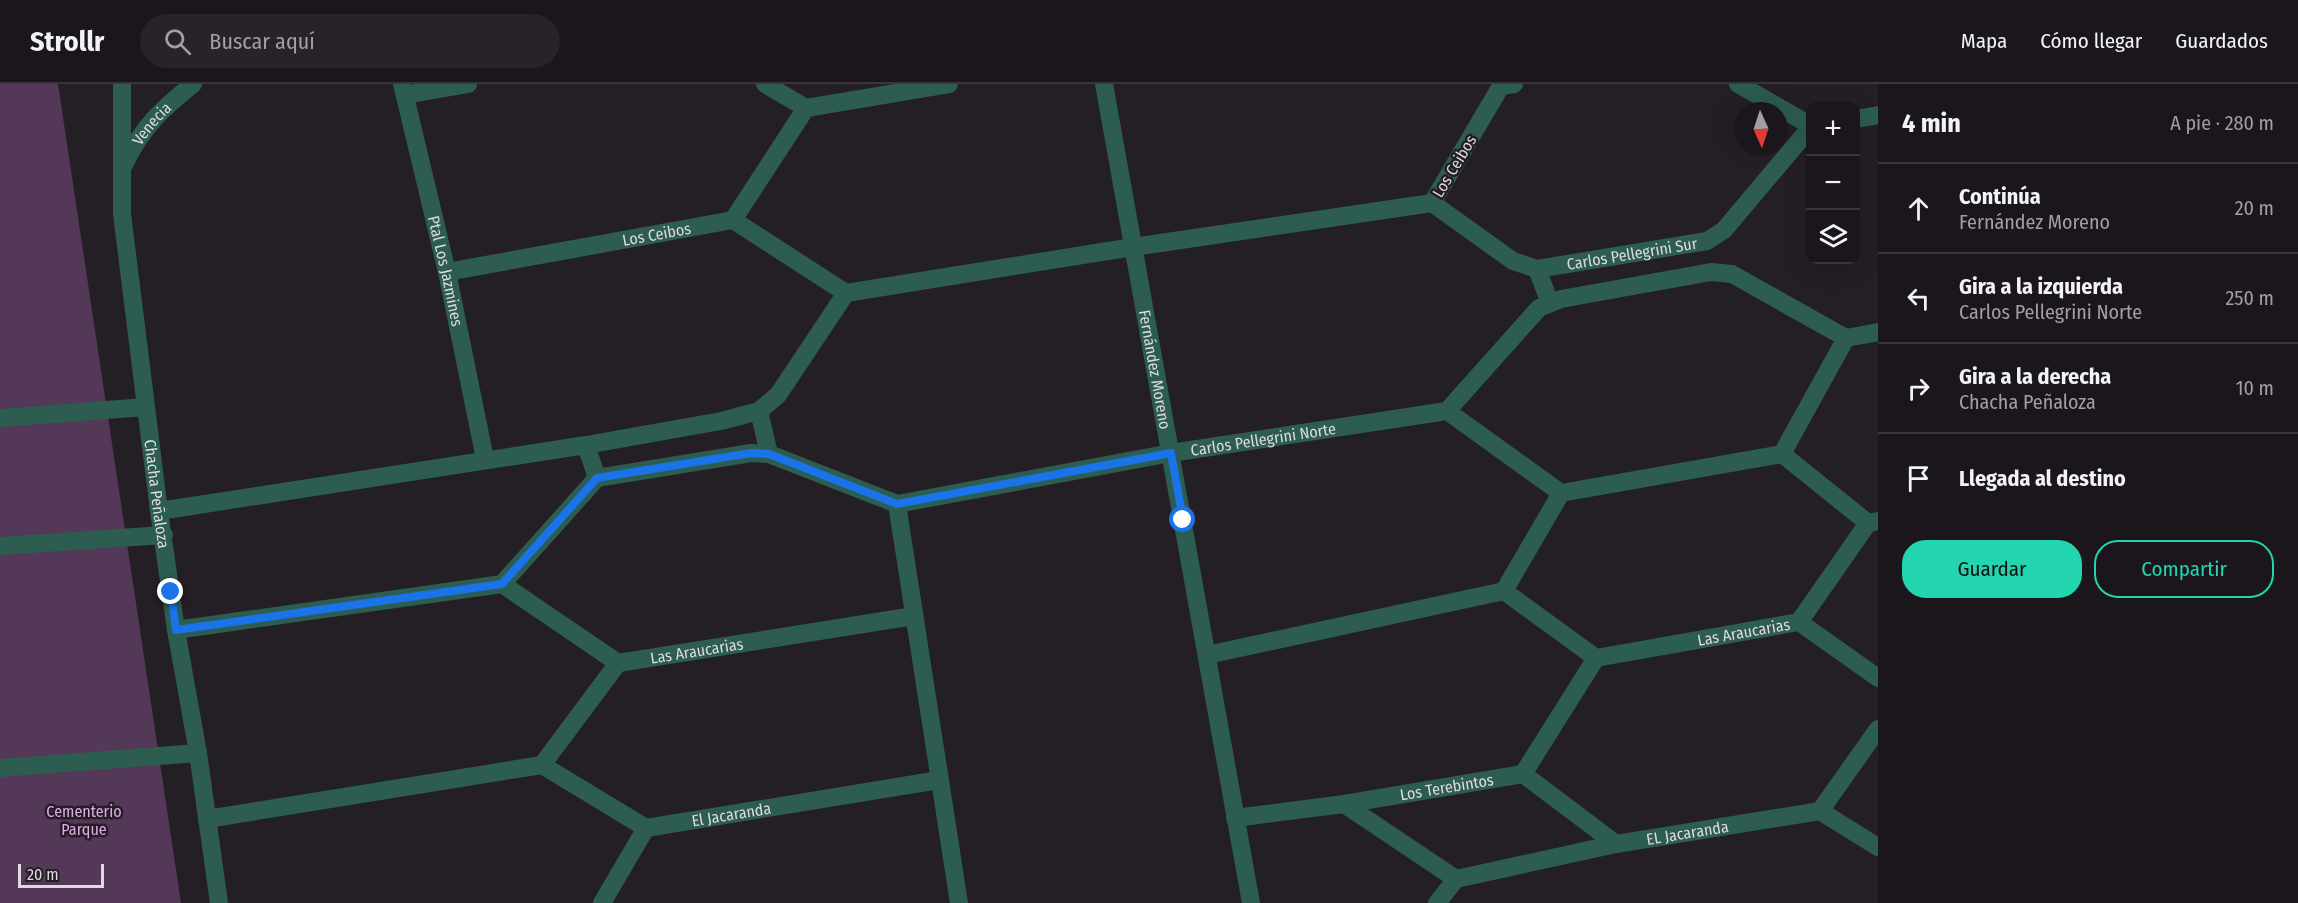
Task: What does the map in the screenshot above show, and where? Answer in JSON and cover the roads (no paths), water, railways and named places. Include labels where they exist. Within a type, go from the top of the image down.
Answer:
[{"type":"street","name":"Chacha Peñaloza","points":[[122,84],[120,172],[122,214],[159,512],[176,630],[198,753],[219,903]]},
{"type":"street","name":"Venecia","points":[[120,172],[135,142],[158,112],[193,84]]},
{"type":"street","points":[[403,90],[468,84]]},
{"type":"street","points":[[765,84],[806,108],[949,84]]},
{"type":"street","name":"Fernández Moreno","points":[[1104,84],[1251,903]]},
{"type":"street","points":[[1738,84],[1806,124]]},
{"type":"street","name":"Los Ceibos","points":[[1505,85],[1432,203],[1513,261]]},
{"type":"street","name":"Ptal Los Jazmines","points":[[403,90],[447,272],[485,459]]},
{"type":"street","points":[[806,108],[732,220],[846,293],[1133,247],[1432,203]]},
{"type":"street","points":[[1860,117],[1878,115]]},
{"type":"street","name":"Carlos Pellegrini Sur","points":[[1513,261],[1537,269],[1707,241],[1724,230],[1806,131]]},
{"type":"street","name":"Los Ceibos","points":[[447,272],[732,220]]},
{"type":"street","points":[[1707,241],[1711,272]]},
{"type":"street","points":[[1537,269],[1550,303]]},
{"type":"street","points":[[1873,522],[1782,454],[1561,493],[1447,411],[1539,308],[1561,298],[1711,272],[1732,274],[1846,338],[1878,332]]},
{"type":"street","points":[[159,512],[485,459],[586,445],[721,421],[759,411],[778,395],[846,293]]},
{"type":"street","points":[[1782,454],[1846,338]]},
{"type":"street","points":[[0,418],[146,407]]},
{"type":"street","points":[[759,411],[769,454]]},
{"type":"street","name":"Carlos Pellegrini Norte","points":[[897,504],[1171,453],[1447,411]]},
{"type":"street","points":[[586,445],[597,478]]},
{"type":"street","points":[[176,630],[502,584],[597,478],[751,453],[769,454],[897,504],[959,903]]},
{"type":"street","points":[[1207,655],[1504,591],[1561,493]]},
{"type":"street","name":"Las Araucarias","points":[[1596,658],[1799,622],[1873,522]]},
{"type":"street","points":[[0,546],[164,535]]},
{"type":"street","points":[[502,584],[618,663],[542,765]]},
{"type":"street","points":[[1504,591],[1596,658],[1523,774],[1616,844]]},
{"type":"street","name":"Las Araucarias","points":[[618,663],[914,616]]},
{"type":"street","points":[[1799,622],[1878,678]]},
{"type":"street","points":[[1878,729],[1820,811],[1878,847]]},
{"type":"street","points":[[0,768],[198,753]]},
{"type":"street","points":[[207,819],[542,765],[646,828],[602,903]]},
{"type":"street","name":"Los Terebintos","points":[[1235,818],[1344,804],[1523,774]]},
{"type":"street","name":"El Jacaranda","points":[[646,828],[939,780]]},
{"type":"street","points":[[1344,804],[1456,879],[1437,903]]},
{"type":"street","name":"EL Jacaranda","points":[[1456,879],[1616,844],[1820,811]]},
{"type":"park label","name":"Cementerio Parque","points":[[84,820]]}]
